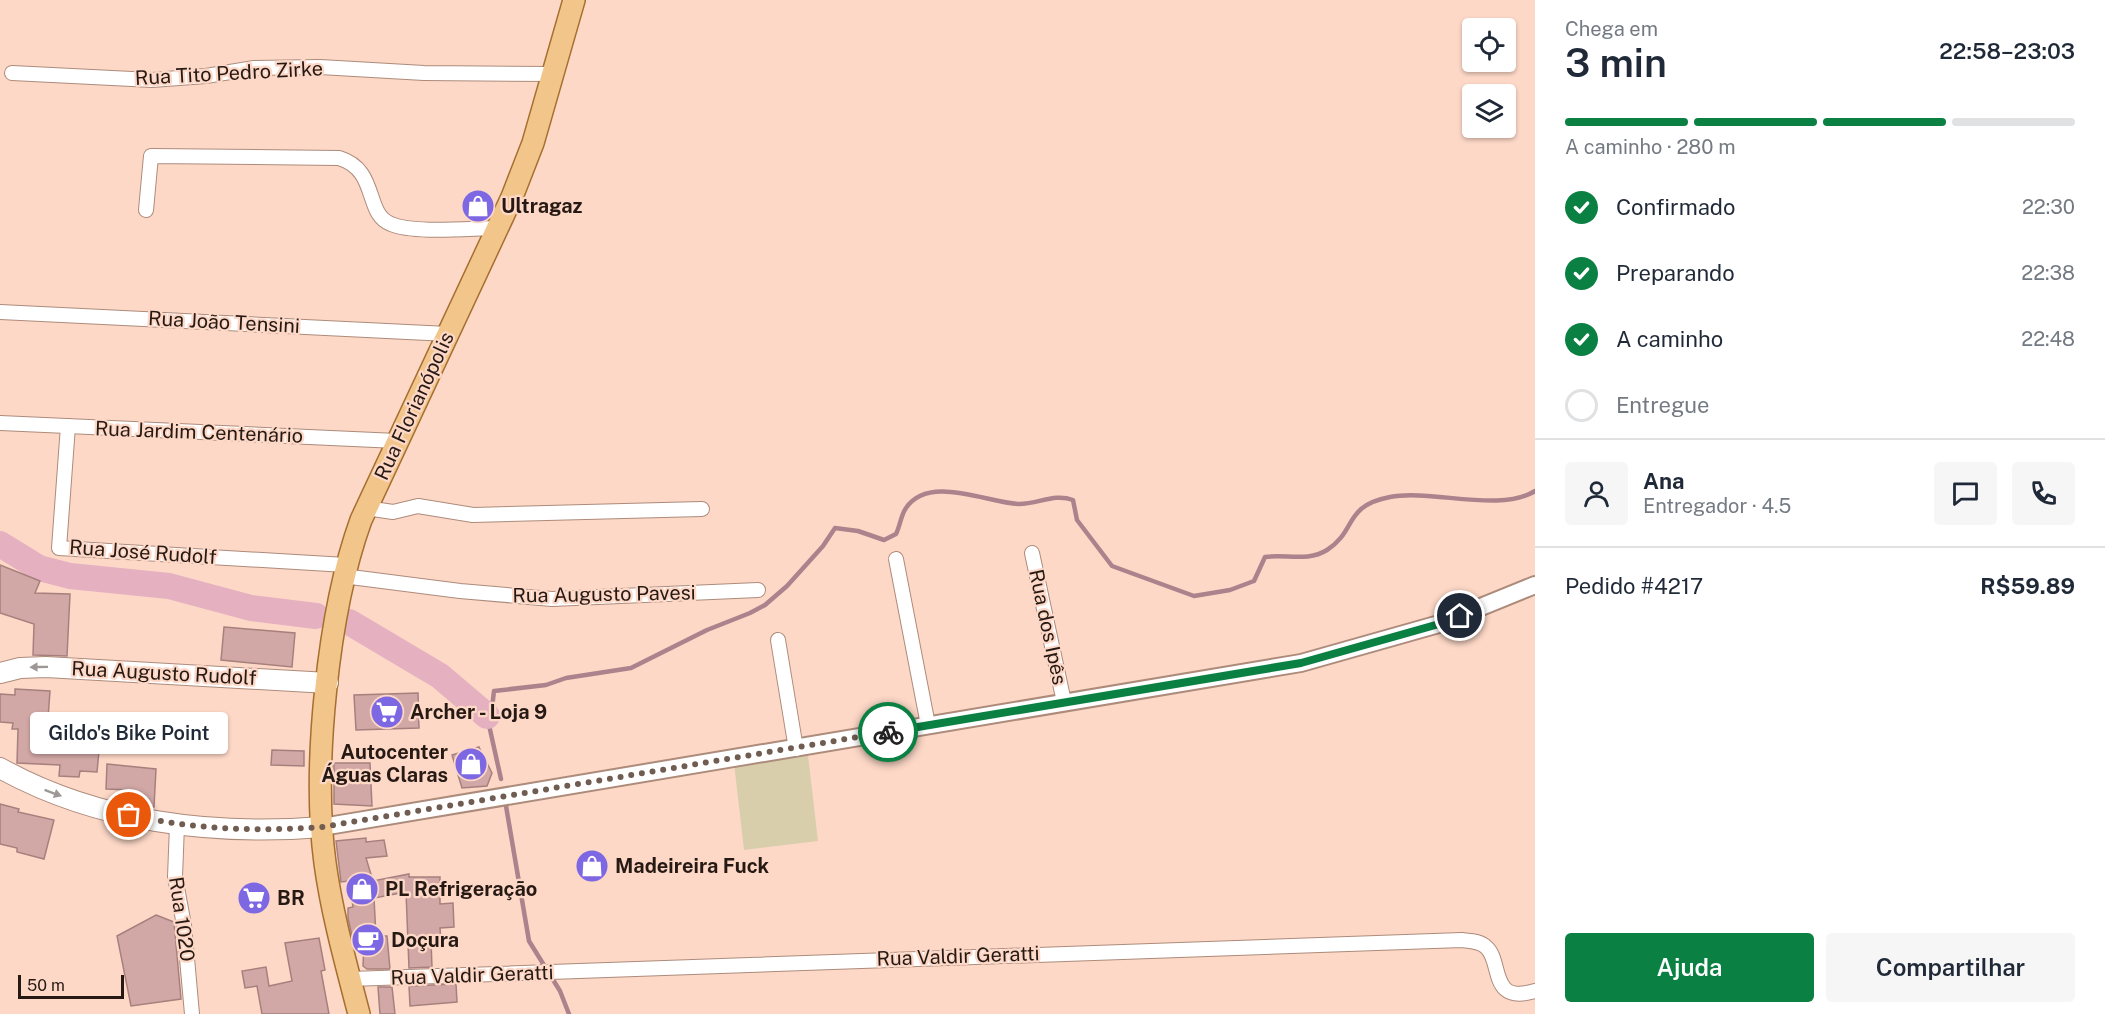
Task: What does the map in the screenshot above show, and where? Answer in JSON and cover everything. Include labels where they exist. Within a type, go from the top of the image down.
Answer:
[{"type":"main road","name":"Rua Florianópolis","points":[[359,1014],[329,891],[322,827],[322,751],[328,683],[344,571],[366,508],[498,228],[533,143],[574,0]]},
{"type":"main road","name":"Rua Augusto Rudolf","points":[[0,673],[20,668],[46,666],[328,683]]},
{"type":"main road","points":[[0,768],[10,778],[75,801],[177,825],[246,830],[322,827]]},
{"type":"street","name":"Rua Tito Pedro Zirke","points":[[12,73],[152,80],[206,76],[254,68],[320,67],[424,73],[554,74]]},
{"type":"street","points":[[146,210],[152,156],[331,158],[356,165],[378,211],[390,224],[412,228],[498,228]]},
{"type":"street","name":"Rua João Tensini","points":[[0,312],[448,334]]},
{"type":"street","name":"Rua Jardim Centenário","points":[[0,423],[397,441]]},
{"type":"street","name":"Rua José Rudolf","points":[[68,426],[59,548],[344,571]]},
{"type":"street","points":[[366,508],[393,512],[418,506],[472,515],[702,509]]},
{"type":"street","name":"Rua dos Ipês","points":[[1032,553],[1064,702]]},
{"type":"street","points":[[896,559],[928,725]]},
{"type":"street","name":"Rua Augusto Pavesi","points":[[344,571],[460,591],[552,599],[758,590]]},
{"type":"street","points":[[322,827],[1301,663],[1439,624],[1535,585]]},
{"type":"street","points":[[778,640],[796,749]]},
{"type":"street","name":"Rua 1020","points":[[177,825],[175,877],[184,925],[192,1014]]},
{"type":"street","name":"Rua Valdir Geratti","points":[[350,980],[1462,940],[1486,946],[1491,954],[1498,980],[1506,988],[1522,994],[1535,991]]},
{"type":"shaded area","points":[[808,755],[818,841],[744,850],[734,763]]},
{"type":"building","points":[[0,565],[40,581],[35,593],[70,594],[67,656],[33,655],[34,624],[0,613]]},
{"type":"building","points":[[224,627],[295,633],[292,667],[221,660]]},
{"type":"building","points":[[15,689],[50,691],[47,732],[73,734],[71,749],[99,751],[97,772],[80,771],[79,777],[59,776],[60,765],[17,763],[18,729],[12,729],[13,723],[0,722],[0,694],[15,695]]},
{"type":"building","name":"Archer - Loja 9","points":[[418,693],[419,728],[356,730],[354,695]]},
{"type":"building","name":"Autocenter Águas Claras","points":[[479,747],[492,773],[487,786],[462,788],[452,755]]},
{"type":"building","points":[[272,750],[304,751],[304,766],[271,765]]},
{"type":"building","points":[[334,763],[370,763],[372,806],[334,804]]},
{"type":"building","points":[[107,764],[156,769],[154,807],[129,803],[129,790],[106,789]]},
{"type":"building","points":[[0,804],[19,809],[18,812],[54,820],[44,859],[17,852],[17,848],[0,844]]},
{"type":"building","points":[[366,838],[366,842],[384,840],[387,856],[366,858],[373,881],[409,874],[409,877],[440,877],[440,904],[453,903],[454,927],[440,928],[441,941],[431,941],[432,967],[409,968],[406,892],[374,898],[376,936],[387,936],[390,969],[367,969],[363,966],[364,945],[354,945],[348,918],[348,908],[353,907],[349,881],[341,882],[336,841]]},
{"type":"building","points":[[156,915],[174,922],[181,999],[131,1006],[117,936]]},
{"type":"building","points":[[319,938],[325,970],[321,971],[329,1014],[262,1014],[257,986],[245,988],[242,971],[266,967],[269,986],[292,981],[285,943]]},
{"type":"building","points":[[456,984],[457,1002],[410,1006],[409,986]]},
{"type":"building","points":[[378,987],[392,987],[395,1014],[380,1014]]},
{"type":"waterway","points":[[501,779],[487,716],[492,708],[494,691],[546,685],[566,678],[631,668],[707,630],[765,605],[787,586],[823,546],[835,528],[858,531],[884,540],[896,534],[906,508],[916,498],[929,493],[960,493],[1019,504],[1053,498],[1073,500],[1077,520],[1112,566],[1194,596],[1230,590],[1254,581],[1265,557],[1305,557],[1320,554],[1336,543],[1357,513],[1375,501],[1407,495],[1503,500],[1535,491]]},
{"type":"waterway","points":[[0,544],[39,568],[70,576],[169,586],[251,608],[316,616]]},
{"type":"waterway","points":[[349,622],[440,676],[487,716]]},
{"type":"waterway","points":[[506,806],[529,941],[560,991],[569,1014]]},
{"type":"way so far","points":[[129,815],[177,825],[246,830],[322,827],[888,732]]},
{"type":"place","name":"Ultragaz","points":[[478,206]]},
{"type":"place","name":"Archer - Loja 9","points":[[387,712]]},
{"type":"place","name":"Autocenter Águas Claras","points":[[471,764]]},
{"type":"place","name":"Gildo's Bike Point","points":[[129,815]]},
{"type":"place","name":"Madeireira Fuck","points":[[592,866]]},
{"type":"place","name":"PL Refrigeração","points":[[362,889]]},
{"type":"place","name":"BR","points":[[254,898]]},
{"type":"place","name":"Doçura","points":[[368,940]]},
{"type":"route","points":[[888,732],[1301,663],[1460,616]]}]
